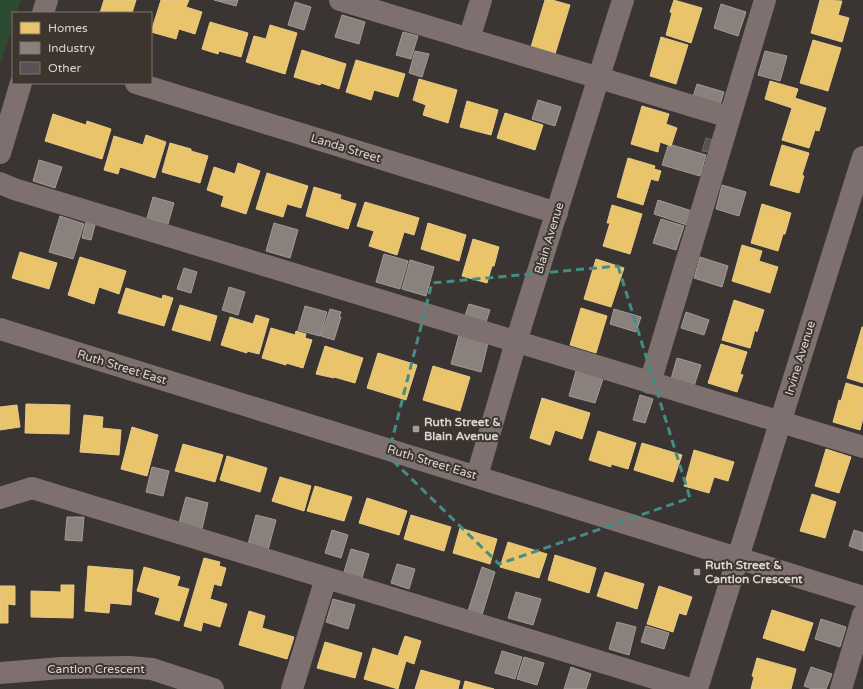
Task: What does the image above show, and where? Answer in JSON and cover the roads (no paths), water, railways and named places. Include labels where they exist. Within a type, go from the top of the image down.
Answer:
[{"type":"street","points":[[43,12],[48,0]]},
{"type":"street","points":[[340,0],[729,117]]},
{"type":"street","points":[[469,39],[481,0]]},
{"type":"street","name":"Blain Avenue","points":[[477,476],[516,342],[622,0]]},
{"type":"street","points":[[650,383],[765,0]]},
{"type":"street","points":[[0,153],[22,84]]},
{"type":"street","name":"Landa Street","points":[[139,84],[557,213]]},
{"type":"street","name":"Irvine Avenue","points":[[738,558],[863,157]]},
{"type":"street","points":[[0,183],[14,190],[863,447]]},
{"type":"street","name":"Ruth Street East","points":[[0,329],[863,597]]},
{"type":"street","points":[[0,498],[32,488],[690,689]]},
{"type":"street","points":[[697,689],[738,558]]},
{"type":"street","points":[[292,689],[326,578]]},
{"type":"street","points":[[840,689],[863,615]]},
{"type":"street","name":"Cantlon Crescent","points":[[0,673],[61,668],[129,667],[152,669],[213,689]]},
{"type":"place","name":"Ruth Street & Blain Avenue","points":[[416,429]]},
{"type":"place","name":"Ruth Street & Cantlon Crescent","points":[[697,572]]}]
